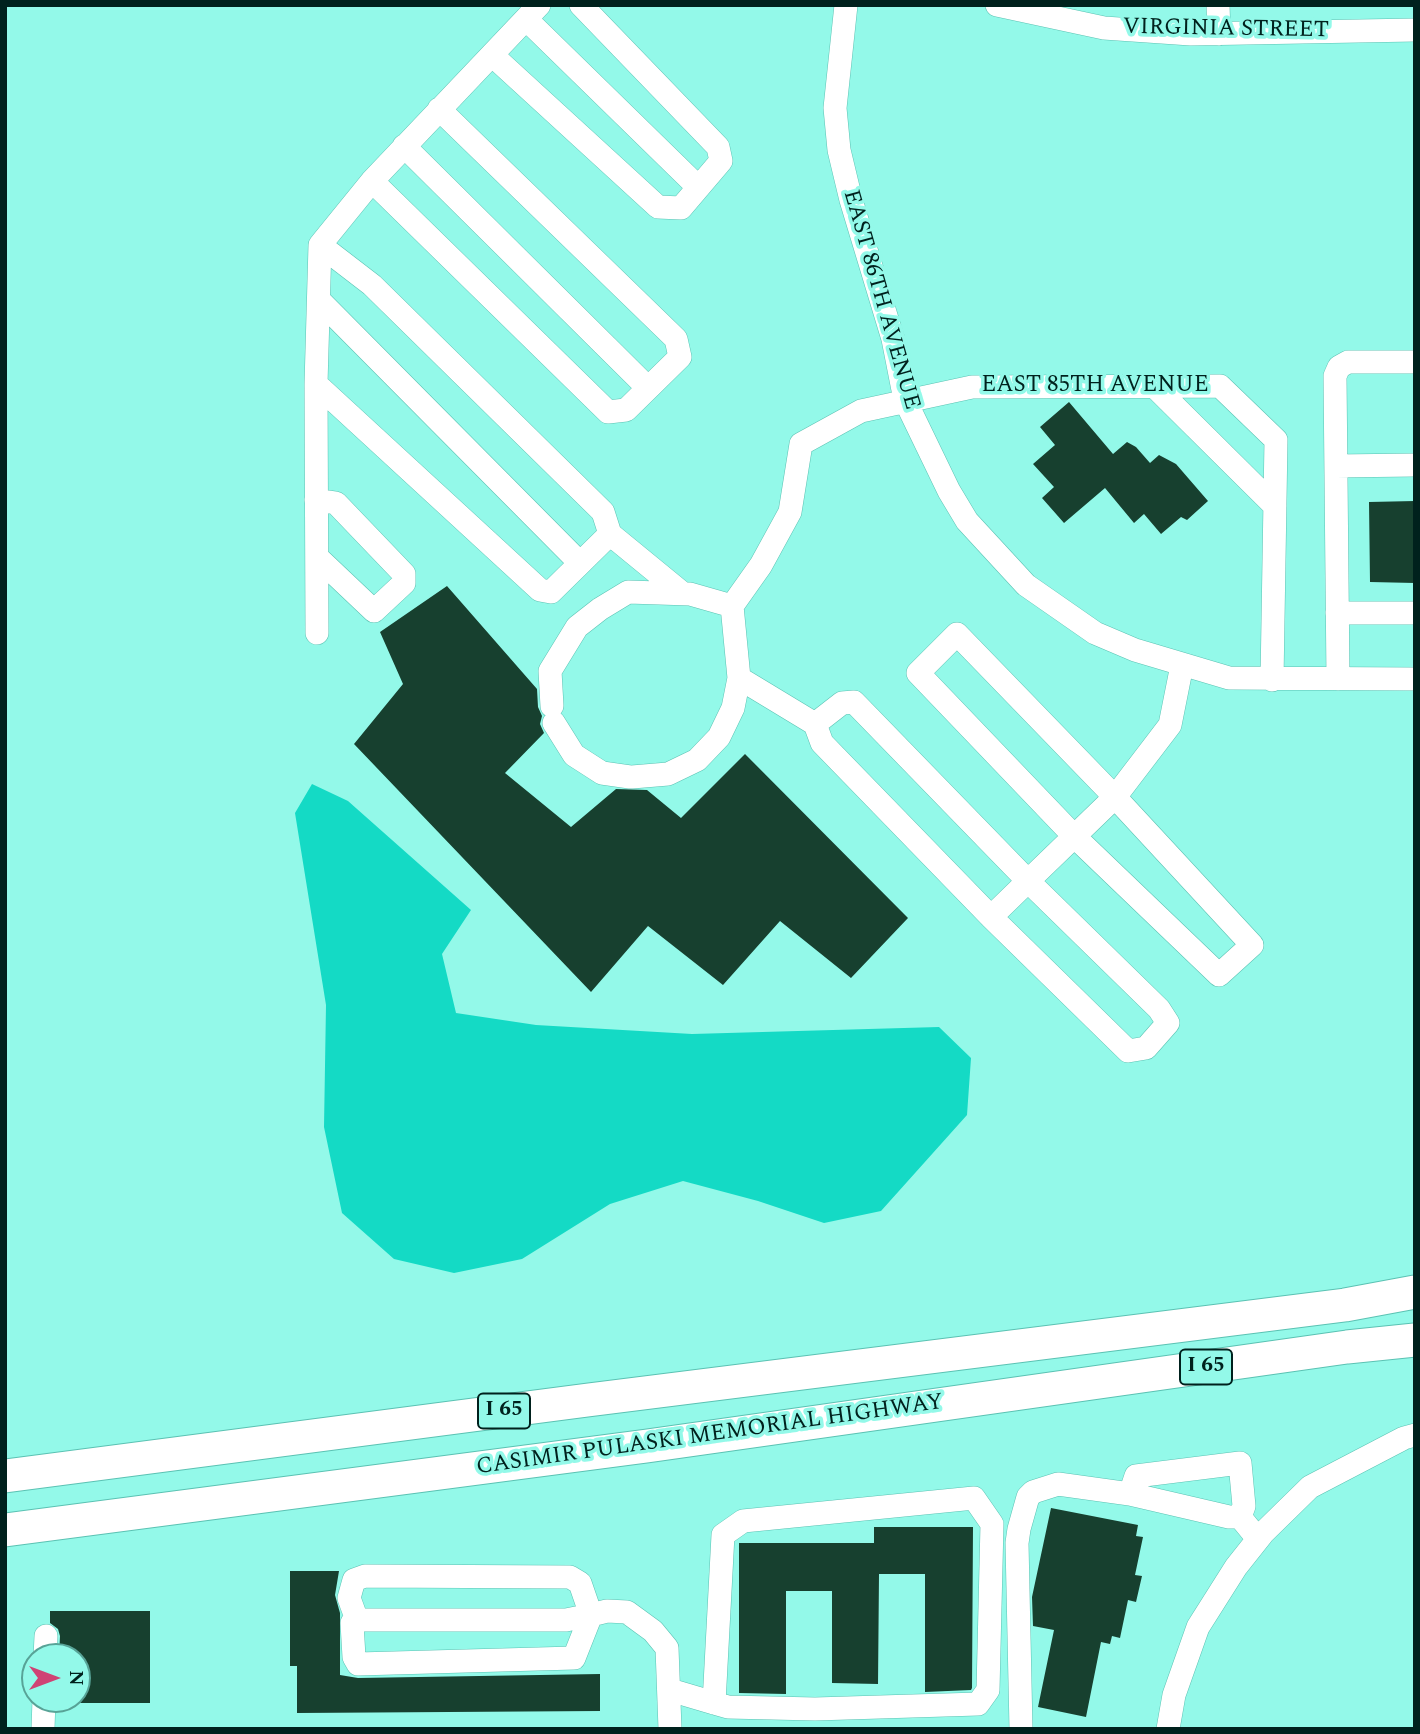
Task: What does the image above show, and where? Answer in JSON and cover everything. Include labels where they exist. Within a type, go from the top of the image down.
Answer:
[{"type":"highway","name":"CASIMIR PULASKI MEMORIAL HIGHWAY","points":[[5,1476],[1345,1305],[1415,1292]]},
{"type":"highway","name":"CASIMIR PULASKI MEMORIAL HIGHWAY","points":[[5,1530],[648,1446],[1347,1347],[1415,1340]]},
{"type":"street","points":[[492,55],[658,207],[681,208],[721,161],[718,147],[582,5]]},
{"type":"street","name":"EAST 86TH AVENUE","points":[[846,5],[835,108],[839,150],[851,200],[893,339],[905,400],[949,491],[967,521],[1026,585],[1095,633],[1135,650],[1229,678],[1415,679]]},
{"type":"street","name":"VIRGINIA STREET","points":[[997,5],[1077,14],[1104,28],[1219,34],[1415,30]]},
{"type":"street","points":[[1219,5],[1219,34]]},
{"type":"street","points":[[317,633],[316,384],[320,245],[372,181],[533,12],[698,187]]},
{"type":"street","points":[[372,181],[608,412],[626,410],[680,357],[676,339],[439,109]]},
{"type":"street","points":[[404,146],[648,388]]},
{"type":"street","points":[[320,245],[372,285],[603,512],[610,534],[682,593]]},
{"type":"street","points":[[319,300],[580,562]]},
{"type":"street","points":[[1338,679],[1335,376],[1339,367],[1348,362],[1415,362]]},
{"type":"street","points":[[316,384],[540,590],[551,592],[610,534]]},
{"type":"street","points":[[1153,385],[1275,506]]},
{"type":"street","name":"EAST 85TH AVENUE","points":[[732,606],[761,565],[790,512],[801,444],[861,411],[972,387],[1220,386],[1276,440],[1272,680]]},
{"type":"street","points":[[1336,466],[1415,465]]},
{"type":"street","points":[[317,500],[336,503],[404,575],[404,583],[374,611],[317,557]]},
{"type":"street","points":[[628,592],[682,593],[732,606],[739,678],[733,708],[719,737],[697,760],[668,774],[631,777],[602,773],[575,755],[553,714],[550,671],[577,626],[628,592]]},
{"type":"street","points":[[1337,613],[1415,613]]},
{"type":"street","points":[[957,634],[1115,797],[1252,945],[1219,975],[1074,836],[918,673],[957,634]]},
{"type":"street","points":[[991,917],[1115,797],[1170,725],[1182,665]]},
{"type":"street","points":[[739,678],[816,724],[822,743],[991,917],[1128,1051],[1146,1048],[1168,1023],[1159,1009],[1028,881],[854,702],[842,703],[816,724]]},
{"type":"street","points":[[1168,1729],[1174,1695],[1198,1627],[1236,1567],[1261,1536],[1310,1487],[1349,1465],[1415,1435]]},
{"type":"street","points":[[1130,1494],[1136,1475],[1240,1463],[1244,1506],[1240,1517]]},
{"type":"street","points":[[1021,1729],[1017,1543],[1018,1529],[1028,1497],[1033,1492],[1058,1484],[1130,1494],[1229,1517],[1240,1517],[1261,1536]]},
{"type":"street","points":[[670,1690],[714,1703],[728,1707],[815,1709],[978,1704],[988,1690],[992,1524],[974,1498],[743,1521],[723,1535],[714,1703]]},
{"type":"street","points":[[357,1620],[349,1598],[354,1580],[365,1576],[570,1577],[580,1583],[592,1615],[574,1658],[358,1664],[354,1657],[352,1623],[357,1620],[566,1620],[592,1615],[607,1611],[627,1612],[653,1631],[667,1648],[670,1729]]},
{"type":"shaded area","points":[[312,784],[348,801],[471,910],[442,954],[456,1013],[536,1025],[692,1034],[939,1027],[971,1058],[967,1115],[881,1211],[824,1223],[758,1201],[683,1181],[610,1204],[522,1259],[454,1273],[394,1259],[342,1213],[324,1127],[326,1005],[295,813]]},
{"type":"building","points":[[1069,402],[1113,454],[1127,442],[1136,447],[1150,463],[1159,455],[1176,464],[1208,501],[1187,520],[1181,517],[1161,534],[1144,514],[1134,523],[1105,488],[1064,523],[1042,498],[1054,487],[1033,464],[1055,445],[1040,427]]},
{"type":"building","points":[[1415,501],[1415,583],[1370,582],[1369,502]]},
{"type":"building","points":[[447,586],[537,689],[538,707],[542,716],[540,724],[544,733],[505,773],[571,827],[616,789],[647,790],[681,818],[745,754],[908,918],[851,978],[780,921],[723,985],[648,926],[591,992],[354,744],[403,684],[380,632]]},
{"type":"building","points":[[1051,1508],[1138,1525],[1136,1536],[1143,1537],[1135,1575],[1142,1576],[1136,1602],[1128,1600],[1120,1638],[1112,1636],[1110,1644],[1101,1642],[1086,1717],[1038,1707],[1054,1630],[1033,1626],[1032,1597]]},
{"type":"building","points":[[874,1527],[973,1527],[971,1690],[925,1692],[925,1574],[879,1574],[878,1684],[832,1683],[832,1591],[786,1591],[786,1694],[739,1693],[739,1543],[874,1543]]},
{"type":"building","points":[[290,1571],[339,1571],[335,1595],[340,1613],[340,1675],[358,1678],[600,1674],[600,1711],[297,1713],[297,1666],[290,1666]]},
{"type":"building","points":[[50,1611],[150,1611],[150,1703],[91,1703],[91,1643],[60,1643],[58,1629],[50,1623]]}]
